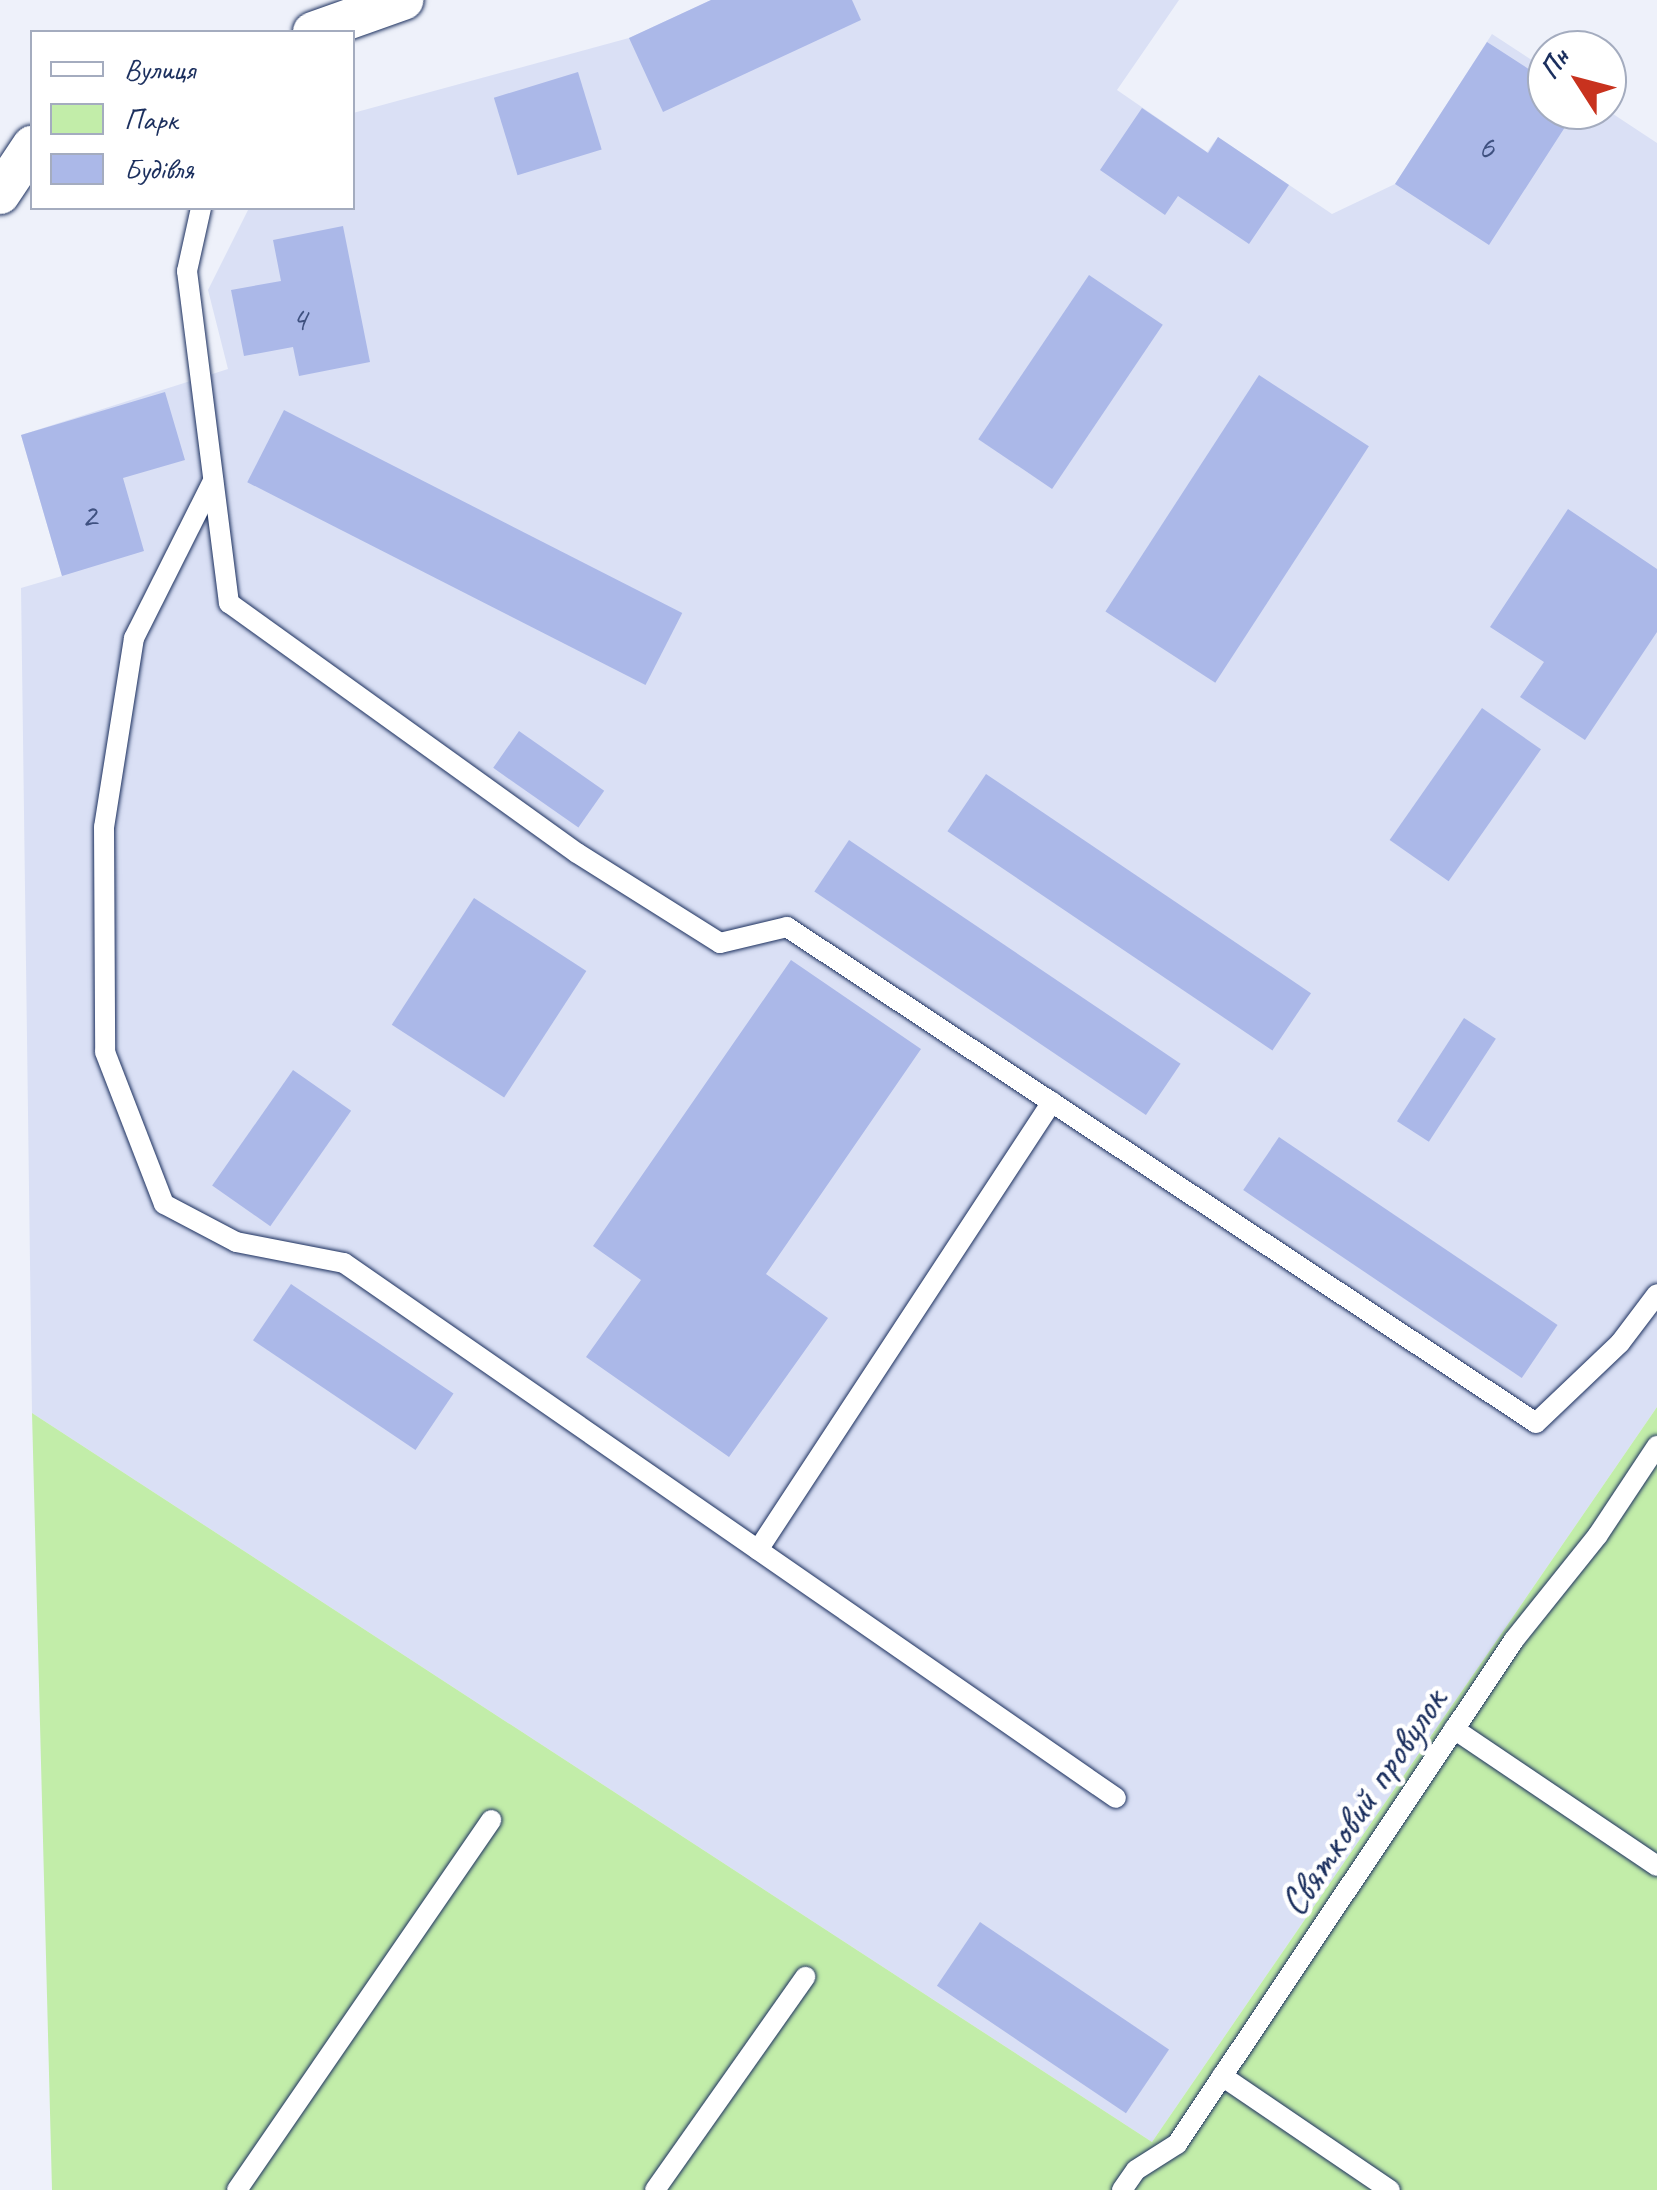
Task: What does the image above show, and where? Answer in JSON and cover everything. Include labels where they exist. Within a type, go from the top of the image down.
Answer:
[{"type":"street","points":[[319,30],[402,0]]},
{"type":"street","points":[[0,194],[30,149]]},
{"type":"lane","points":[[201,210],[186,271],[230,602],[578,853],[720,943],[787,927],[1536,1423],[1620,1343],[1657,1294]]},
{"type":"lane","points":[[214,480],[134,638],[104,827],[105,1052],[164,1204],[236,1242],[344,1263],[1116,1798]]},
{"type":"lane","points":[[758,1550],[1052,1102]]},
{"type":"lane","name":"Святковий провулок","points":[[1122,2190],[1136,2170],[1176,2144],[1454,1729],[1657,1446]]},
{"type":"lane","points":[[1454,1729],[1657,1866]]},
{"type":"lane","points":[[237,2190],[491,1820]]},
{"type":"lane","points":[[654,2190],[805,1977]]},
{"type":"lane","points":[[1222,2076],[1390,2190]]},
{"type":"shaded area","points":[[711,0],[1179,0],[1117,90],[1207,152],[1218,137],[1332,214],[1395,184],[1492,34],[1527,57],[1527,130],[1627,130],[1627,123],[1657,143],[1657,1407],[1152,2142],[32,1413],[21,588],[62,576],[21,435],[228,369],[208,290],[248,210],[355,210],[355,112],[629,38]]},
{"type":"green space","points":[[1657,1407],[1657,2190],[52,2190],[32,1413],[1152,2142]]},
{"type":"building","points":[[711,0],[852,0],[861,20],[663,112],[629,38]]},
{"type":"building","points":[[1487,42],[1527,68],[1527,130],[1563,130],[1489,245],[1395,184]]},
{"type":"building","points":[[578,72],[602,149],[518,175],[494,98]]},
{"type":"building","points":[[1142,108],[1208,153],[1218,137],[1289,185],[1249,244],[1178,196],[1165,215],[1100,170]]},
{"type":"building","points":[[343,226],[370,362],[299,376],[293,347],[244,356],[231,290],[281,281],[273,240]]},
{"type":"building","points":[[1089,275],[1163,325],[1052,489],[978,439]]},
{"type":"building","points":[[1259,375],[1369,446],[1215,683],[1105,612]]},
{"type":"building","points":[[165,392],[185,460],[123,478],[144,551],[62,576],[21,435]]},
{"type":"building","points":[[284,410],[682,613],[646,685],[247,482]]},
{"type":"building","points":[[1568,509],[1657,569],[1657,632],[1585,740],[1520,697],[1544,662],[1490,627]]},
{"type":"building","points":[[1482,708],[1541,749],[1449,881],[1390,840]]},
{"type":"building","points":[[519,731],[604,791],[578,828],[493,768]]},
{"type":"building","points":[[986,774],[1311,993],[1272,1050],[947,831]]},
{"type":"building","points":[[849,840],[1181,1064],[1146,1115],[814,891]]},
{"type":"building","points":[[474,898],[586,971],[504,1098],[392,1025]]},
{"type":"building","points":[[791,960],[921,1049],[766,1274],[828,1318],[729,1457],[586,1357],[641,1280],[593,1246]]},
{"type":"building","points":[[1464,1018],[1496,1039],[1429,1142],[1397,1121]]},
{"type":"building","points":[[293,1070],[351,1111],[270,1226],[212,1186]]},
{"type":"building","points":[[1279,1137],[1558,1325],[1522,1378],[1243,1190]]},
{"type":"building","points":[[291,1284],[453,1394],[415,1450],[253,1340]]},
{"type":"building","points":[[980,1922],[1169,2049],[1126,2113],[937,1986]]}]
